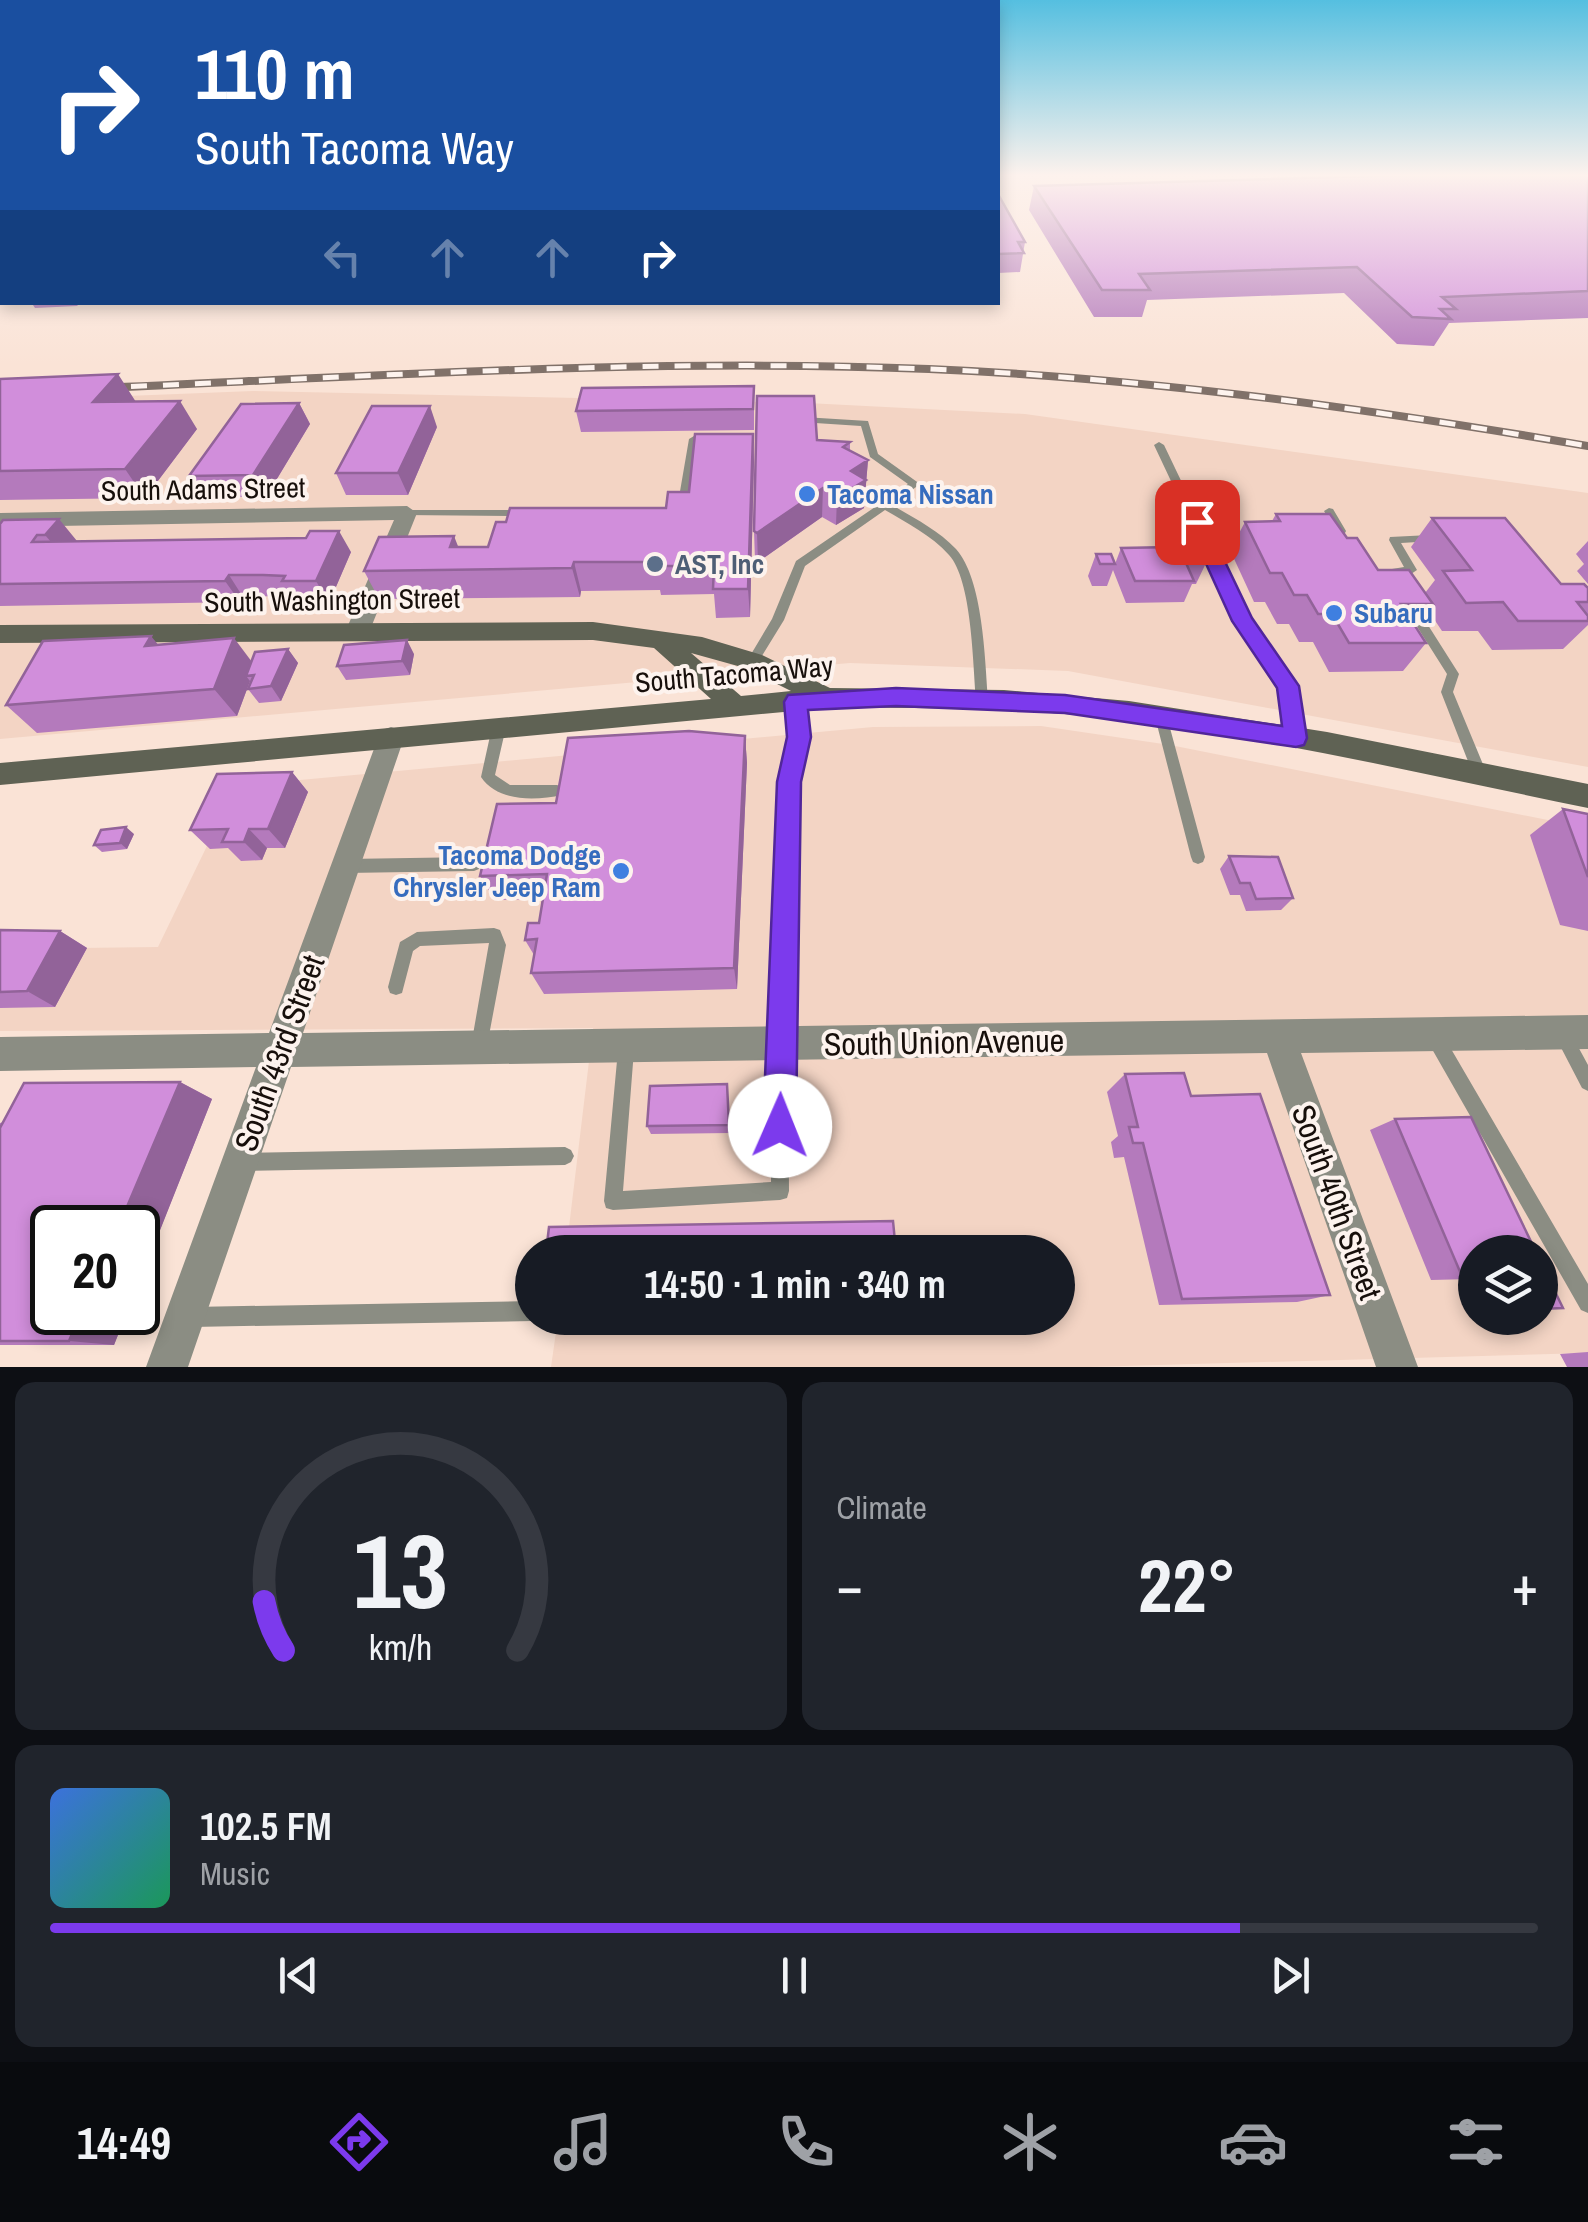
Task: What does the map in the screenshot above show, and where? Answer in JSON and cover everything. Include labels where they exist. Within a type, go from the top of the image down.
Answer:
[{"type":"main road","name":"South Washington Street","points":[[0,634],[557,629],[702,646],[753,661],[827,698]]},
{"type":"main road","points":[[663,643],[736,706]]},
{"type":"main road","name":"South Tacoma Way","points":[[0,774],[827,698],[982,699],[1065,704],[1296,738],[1588,796]]},
{"type":"street","name":"South Adams Street","points":[[0,520],[407,514]]},
{"type":"street","points":[[358,630],[407,514]]},
{"type":"street","name":"South 43rd Street","points":[[167,1367],[391,738]]},
{"type":"street","name":"South Union Avenue","points":[[0,1054],[1575,1032]]},
{"type":"street","name":"South 40th Street","points":[[1278,1036],[1396,1367]]},
{"type":"lane","points":[[753,661],[778,620],[800,564],[915,484],[873,455],[865,422],[797,420]]},
{"type":"lane","points":[[672,507],[685,502],[694,440]]},
{"type":"lane","points":[[1159,445],[1243,621],[1288,686],[1296,738]]},
{"type":"lane","points":[[883,504],[950,549],[962,563],[978,641],[982,699]]},
{"type":"lane","points":[[1324,536],[1348,542],[1329,511]]},
{"type":"lane","points":[[407,514],[546,513]]},
{"type":"lane","points":[[1204,539],[1264,538]]},
{"type":"lane","points":[[1445,538],[1394,540],[1411,570],[1383,572],[1453,674],[1447,692],[1480,774]]},
{"type":"lane","points":[[626,1047],[613,1201],[780,1191],[786,842],[789,782],[799,737],[796,702]]},
{"type":"lane","points":[[1161,717],[1198,857]]},
{"type":"lane","points":[[499,727],[488,777],[494,785],[503,790],[556,791]]},
{"type":"lane","points":[[346,866],[474,864]]},
{"type":"lane","points":[[396,987],[406,947],[416,938],[494,935],[498,945],[478,1048]]},
{"type":"lane","points":[[1575,1032],[1588,1082]]},
{"type":"lane","points":[[1432,1034],[1588,1303]]},
{"type":"lane","points":[[240,1162],[565,1156]]},
{"type":"lane","points":[[185,1317],[515,1312]]},
{"type":"shaded area","points":[[253,391],[807,403],[1025,414],[1588,493],[1588,767],[1068,671],[850,663],[0,739],[0,401]]},
{"type":"shaded area","points":[[1041,726],[1170,745],[1588,828],[1588,1353],[1089,1367],[551,1367],[556,1335],[1075,1335],[1075,1235],[568,1235],[593,1028],[0,1031],[0,949],[158,947],[236,786],[873,727]]},
{"type":"building","points":[[1000,238],[1023,238],[1025,242],[1018,242],[1024,253],[1000,254]]},
{"type":"building","points":[[1068,238],[1588,238],[1588,291],[1442,297],[1456,309],[1440,309],[1451,319],[1412,317],[1357,267],[1139,274],[1150,290],[1102,290]]},
{"type":"building","points":[[118,374],[93,402],[180,401],[125,469],[0,471],[0,379]]},
{"type":"building","points":[[754,386],[753,409],[576,411],[582,388]]},
{"type":"building","name":"Tacoma Nissan","points":[[757,396],[814,396],[817,440],[850,442],[843,447],[868,460],[851,471],[866,480],[837,497],[823,488],[757,533],[754,531]]},
{"type":"building","points":[[299,403],[253,475],[189,476],[241,404]]},
{"type":"building","points":[[372,406],[430,406],[398,473],[336,473]]},
{"type":"building","points":[[695,434],[753,434],[748,589],[713,589],[714,566],[656,566],[656,562],[574,562],[572,568],[364,571],[379,537],[454,536],[450,547],[488,547],[496,522],[506,522],[510,508],[666,508],[668,492],[689,492]]},
{"type":"building","points":[[1276,514],[1330,514],[1347,538],[1357,538],[1378,570],[1409,570],[1433,604],[1401,604],[1426,643],[1349,643],[1332,614],[1318,614],[1307,595],[1294,595],[1282,573],[1270,573],[1245,522],[1280,521]]},
{"type":"building","points":[[1432,518],[1505,518],[1561,584],[1584,584],[1588,588],[1588,602],[1577,602],[1588,621],[1518,621],[1503,602],[1466,603],[1443,571],[1472,570]]},
{"type":"building","points":[[59,519],[45,535],[37,535],[32,542],[306,538],[310,531],[339,531],[316,581],[229,575],[225,581],[0,584],[3,520]]},
{"type":"building","points":[[1194,537],[1206,563],[1186,563],[1194,581],[1135,581],[1121,548],[1173,547],[1169,538]]},
{"type":"building","points":[[1096,554],[1111,554],[1115,564],[1100,564]]},
{"type":"building","points":[[151,636],[145,646],[234,638],[214,689],[6,705],[43,641]]},
{"type":"building","points":[[407,640],[402,661],[337,666],[344,645]]},
{"type":"building","points":[[288,649],[271,686],[248,689],[254,675],[246,676],[255,652]]},
{"type":"building","name":"Tacoma Dodge Chrysler Jeep Ram","points":[[689,731],[745,736],[734,968],[531,973],[537,939],[525,940],[528,923],[539,923],[547,874],[480,876],[497,804],[556,803],[568,738]]},
{"type":"building","points":[[292,772],[268,829],[249,829],[244,842],[222,842],[228,829],[190,830],[217,774]]},
{"type":"building","points":[[1563,809],[1588,814],[1588,877]]},
{"type":"building","points":[[126,827],[120,843],[94,845],[101,830]]},
{"type":"building","points":[[1229,856],[1278,857],[1293,898],[1256,899],[1250,883],[1240,883]]},
{"type":"building","points":[[0,930],[60,931],[27,991],[0,992]]},
{"type":"building","points":[[1184,1073],[1191,1096],[1260,1094],[1330,1295],[1182,1299],[1143,1143],[1133,1143],[1129,1127],[1138,1127],[1125,1074]]},
{"type":"building","points":[[180,1082],[128,1205],[30,1205],[30,1335],[71,1335],[69,1341],[0,1341],[0,1128],[24,1083]]},
{"type":"building","points":[[727,1084],[729,1125],[647,1126],[650,1086]]},
{"type":"building","points":[[1471,1117],[1528,1235],[1458,1235],[1458,1267],[1395,1119]]},
{"type":"building","points":[[893,1221],[894,1235],[548,1235],[549,1227]]},
{"type":"railway","points":[[99,388],[618,367],[929,369],[1095,380],[1260,397],[1588,446]]},
{"type":"place","name":"Tacoma Nissan","points":[[807,494]]},
{"type":"place","name":"AST, Inc","points":[[655,564]]},
{"type":"place","name":"Subaru","points":[[1334,613]]},
{"type":"place","name":"Tacoma Dodge Chrysler Jeep Ram","points":[[621,871]]},
{"type":"route","points":[[780,1126],[786,842],[789,782],[799,737],[796,702],[942,697],[1065,704],[1296,738],[1288,686],[1243,621],[1197,522]]}]
